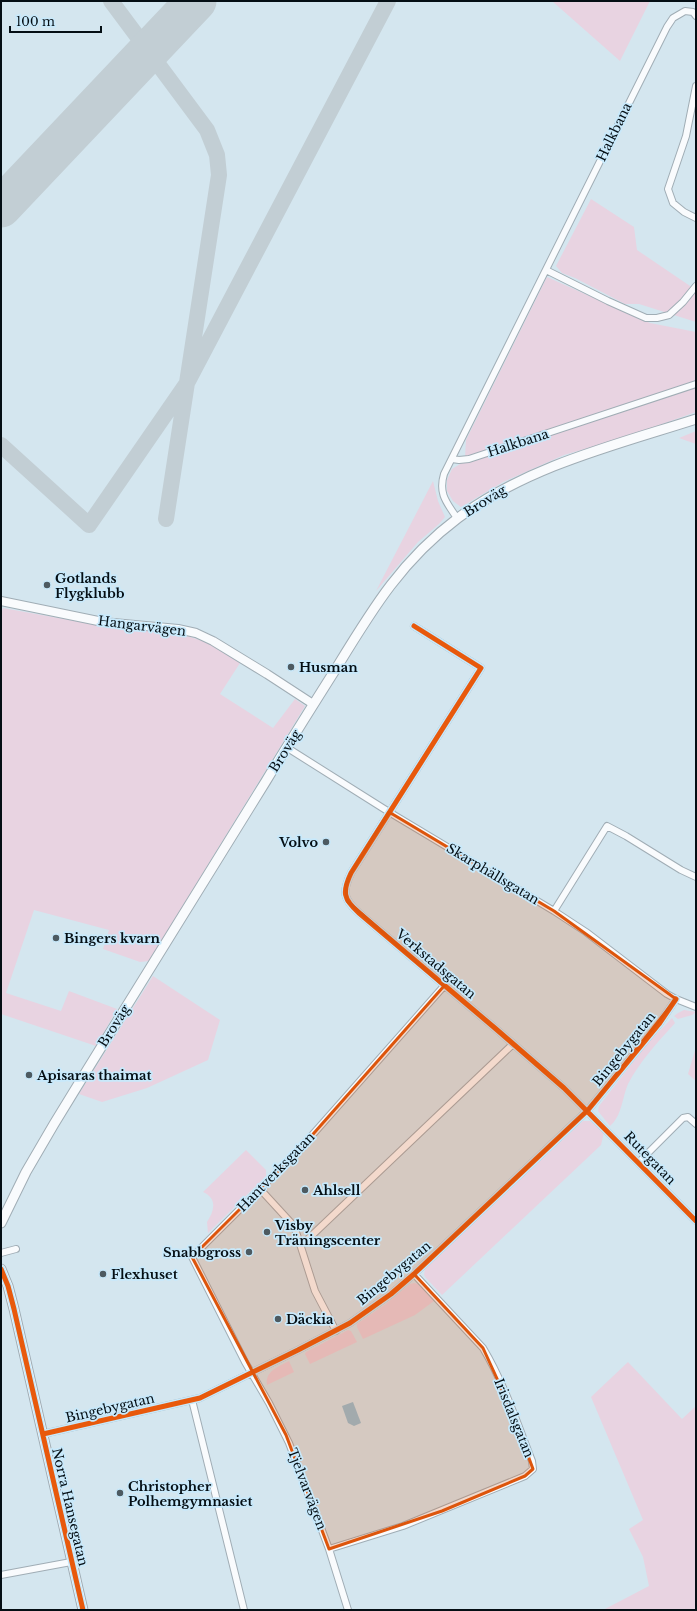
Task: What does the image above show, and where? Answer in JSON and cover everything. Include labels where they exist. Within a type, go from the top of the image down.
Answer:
[{"type":"main road","name":"Broväg","points":[[1,1223],[26,1172],[54,1124],[286,747],[384,592],[419,551],[457,518],[490,496],[523,479],[557,464],[696,419]]},
{"type":"main road","name":"Norra Hansegatan","points":[[1,1269],[8,1286],[83,1610]]},
{"type":"street","name":"Halkbana","points":[[457,518],[445,500],[441,487],[444,474],[667,27],[673,18],[685,10],[692,12],[696,16]]},
{"type":"street","points":[[696,86],[686,136],[668,189],[673,202],[684,212],[696,218]]},
{"type":"street","points":[[546,270],[646,318],[657,318],[669,315],[683,302],[696,286]]},
{"type":"street","name":"Halkbana","points":[[452,459],[469,459],[696,384]]},
{"type":"street","name":"Hangarvägen","points":[[1,601],[103,622],[178,629],[196,633],[213,641],[313,704]]},
{"type":"street","points":[[389,812],[481,668],[414,626]]},
{"type":"street","name":"Skarphällsgatan","points":[[286,747],[389,812],[554,911],[586,932],[676,999],[696,1007]]},
{"type":"street","name":"Verkstadsgatan","points":[[389,812],[351,873],[346,885],[345,896],[347,901],[359,913],[496,1029],[588,1110]]},
{"type":"street","points":[[554,911],[607,826],[681,870],[696,877]]},
{"type":"street","name":"Hantverksgatan","points":[[251,1374],[192,1257],[299,1150],[444,986]]},
{"type":"street","name":"Bingebygatan","points":[[42,1434],[192,1400],[251,1374],[336,1331],[366,1312],[391,1294],[414,1274],[588,1110],[659,1024],[676,999]]},
{"type":"street","points":[[300,1244],[307,1240],[513,1044]]},
{"type":"street","name":"Rutegatan","points":[[588,1110],[696,1221]]},
{"type":"street","points":[[639,1162],[684,1118],[688,1117],[696,1124]]},
{"type":"street","points":[[260,1189],[294,1226],[315,1291],[336,1331]]},
{"type":"street","points":[[1,1253],[16,1249]]},
{"type":"street","name":"Irisdalsgatan","points":[[330,1550],[403,1526],[442,1511],[525,1476],[533,1469],[532,1461],[490,1359],[483,1348],[414,1274]]},
{"type":"street","name":"Tjelvarvägen","points":[[251,1374],[269,1403],[290,1443],[330,1550],[348,1610]]},
{"type":"street","points":[[192,1400],[244,1610]]},
{"type":"street","points":[[1,1575],[71,1562]]},
{"type":"highlighted area","points":[[389,812],[554,911],[676,999],[588,1110],[414,1274],[483,1348],[510,1407],[533,1469],[525,1476],[442,1511],[329,1549],[286,1435],[192,1257],[299,1150],[444,986],[347,901],[346,885],[351,873]]},
{"type":"shaded area","points":[[552,1],[650,1],[620,61]]},
{"type":"shaded area","points":[[591,199],[634,227],[637,250],[696,290],[696,322],[639,304],[625,304],[575,278],[562,273],[556,266]]},
{"type":"shaded area","points":[[547,277],[650,323],[696,332],[696,412],[623,438],[564,455],[503,482],[461,507],[453,501],[447,491],[447,480],[452,469],[460,464],[465,457],[466,440]]},
{"type":"shaded area","points":[[696,431],[696,444],[679,438]]},
{"type":"shaded area","points":[[433,481],[438,501],[445,517],[418,542],[376,591]]},
{"type":"shaded area","points":[[3,608],[108,627],[178,633],[206,642],[240,663],[220,694],[273,728],[295,699],[305,706],[149,961],[140,962],[103,949],[109,930],[34,910],[6,993],[61,1011],[69,991],[117,1009],[96,1046],[1,1014],[1,614]]},
{"type":"shaded area","points":[[153,976],[220,1020],[208,1060],[147,1088],[102,1102],[79,1094]]},
{"type":"shaded area","points":[[684,1010],[696,1012],[692,1015],[678,1019],[674,1016]]},
{"type":"shaded area","points":[[672,1018],[675,1023],[638,1067],[628,1084],[617,1117],[610,1126],[598,1111],[599,1106],[648,1043]]},
{"type":"shaded area","points":[[696,1047],[696,1081],[688,1074]]},
{"type":"shaded area","points":[[583,1121],[590,1121],[604,1132],[601,1145],[442,1295],[424,1275],[425,1269]]},
{"type":"shaded area","points":[[246,1150],[266,1170],[266,1176],[208,1233],[207,1222],[213,1210],[213,1202],[208,1195],[203,1192]]},
{"type":"shaded area","points":[[410,1284],[418,1284],[434,1301],[415,1315],[363,1339],[357,1324],[387,1303]]},
{"type":"shaded area","points":[[348,1330],[351,1331],[357,1342],[310,1364],[305,1354],[306,1352]]},
{"type":"shaded area","points":[[289,1361],[294,1372],[267,1385],[268,1376],[270,1373]]},
{"type":"shaded area","points":[[628,1362],[682,1419],[696,1406],[696,1610],[603,1610],[649,1586],[643,1557],[629,1529],[643,1520],[591,1397]]},
{"type":"water","points":[[353,1402],[361,1423],[354,1426],[348,1423],[342,1406]]},
{"type":"taxiway","points":[[111,1],[207,130],[217,155],[219,175],[166,519]]},
{"type":"taxiway","points":[[1,445],[89,525],[187,383],[388,1]]},
{"type":"runway","points":[[1,207],[196,1]]},
{"type":"cycle path","points":[[414,626],[481,668],[351,873],[345,890],[347,899],[359,913],[564,1088],[696,1221]]},
{"type":"cycle path","points":[[43,1434],[200,1398],[350,1323],[391,1294],[414,1274],[588,1110],[659,1024],[676,999]]},
{"type":"cycle path","points":[[1,1269],[8,1286],[14,1309],[83,1610]]},
{"type":"place","name":"Gotlands Flygklubb","points":[[47,585]]},
{"type":"place","name":"Husman","points":[[291,667]]},
{"type":"place","name":"Volvo","points":[[326,842]]},
{"type":"place","name":"Bingers kvarn","points":[[56,938]]},
{"type":"place","name":"Apisaras thaimat","points":[[29,1075]]},
{"type":"place","name":"Ahlsell","points":[[305,1190]]},
{"type":"place","name":"Visby Träningscenter","points":[[267,1232]]},
{"type":"place","name":"Snabbgross","points":[[249,1252]]},
{"type":"place","name":"Flexhuset","points":[[103,1274]]},
{"type":"place","name":"Däckia","points":[[278,1319]]},
{"type":"place","name":"Christopher Polhemgymnasiet","points":[[120,1493]]}]
